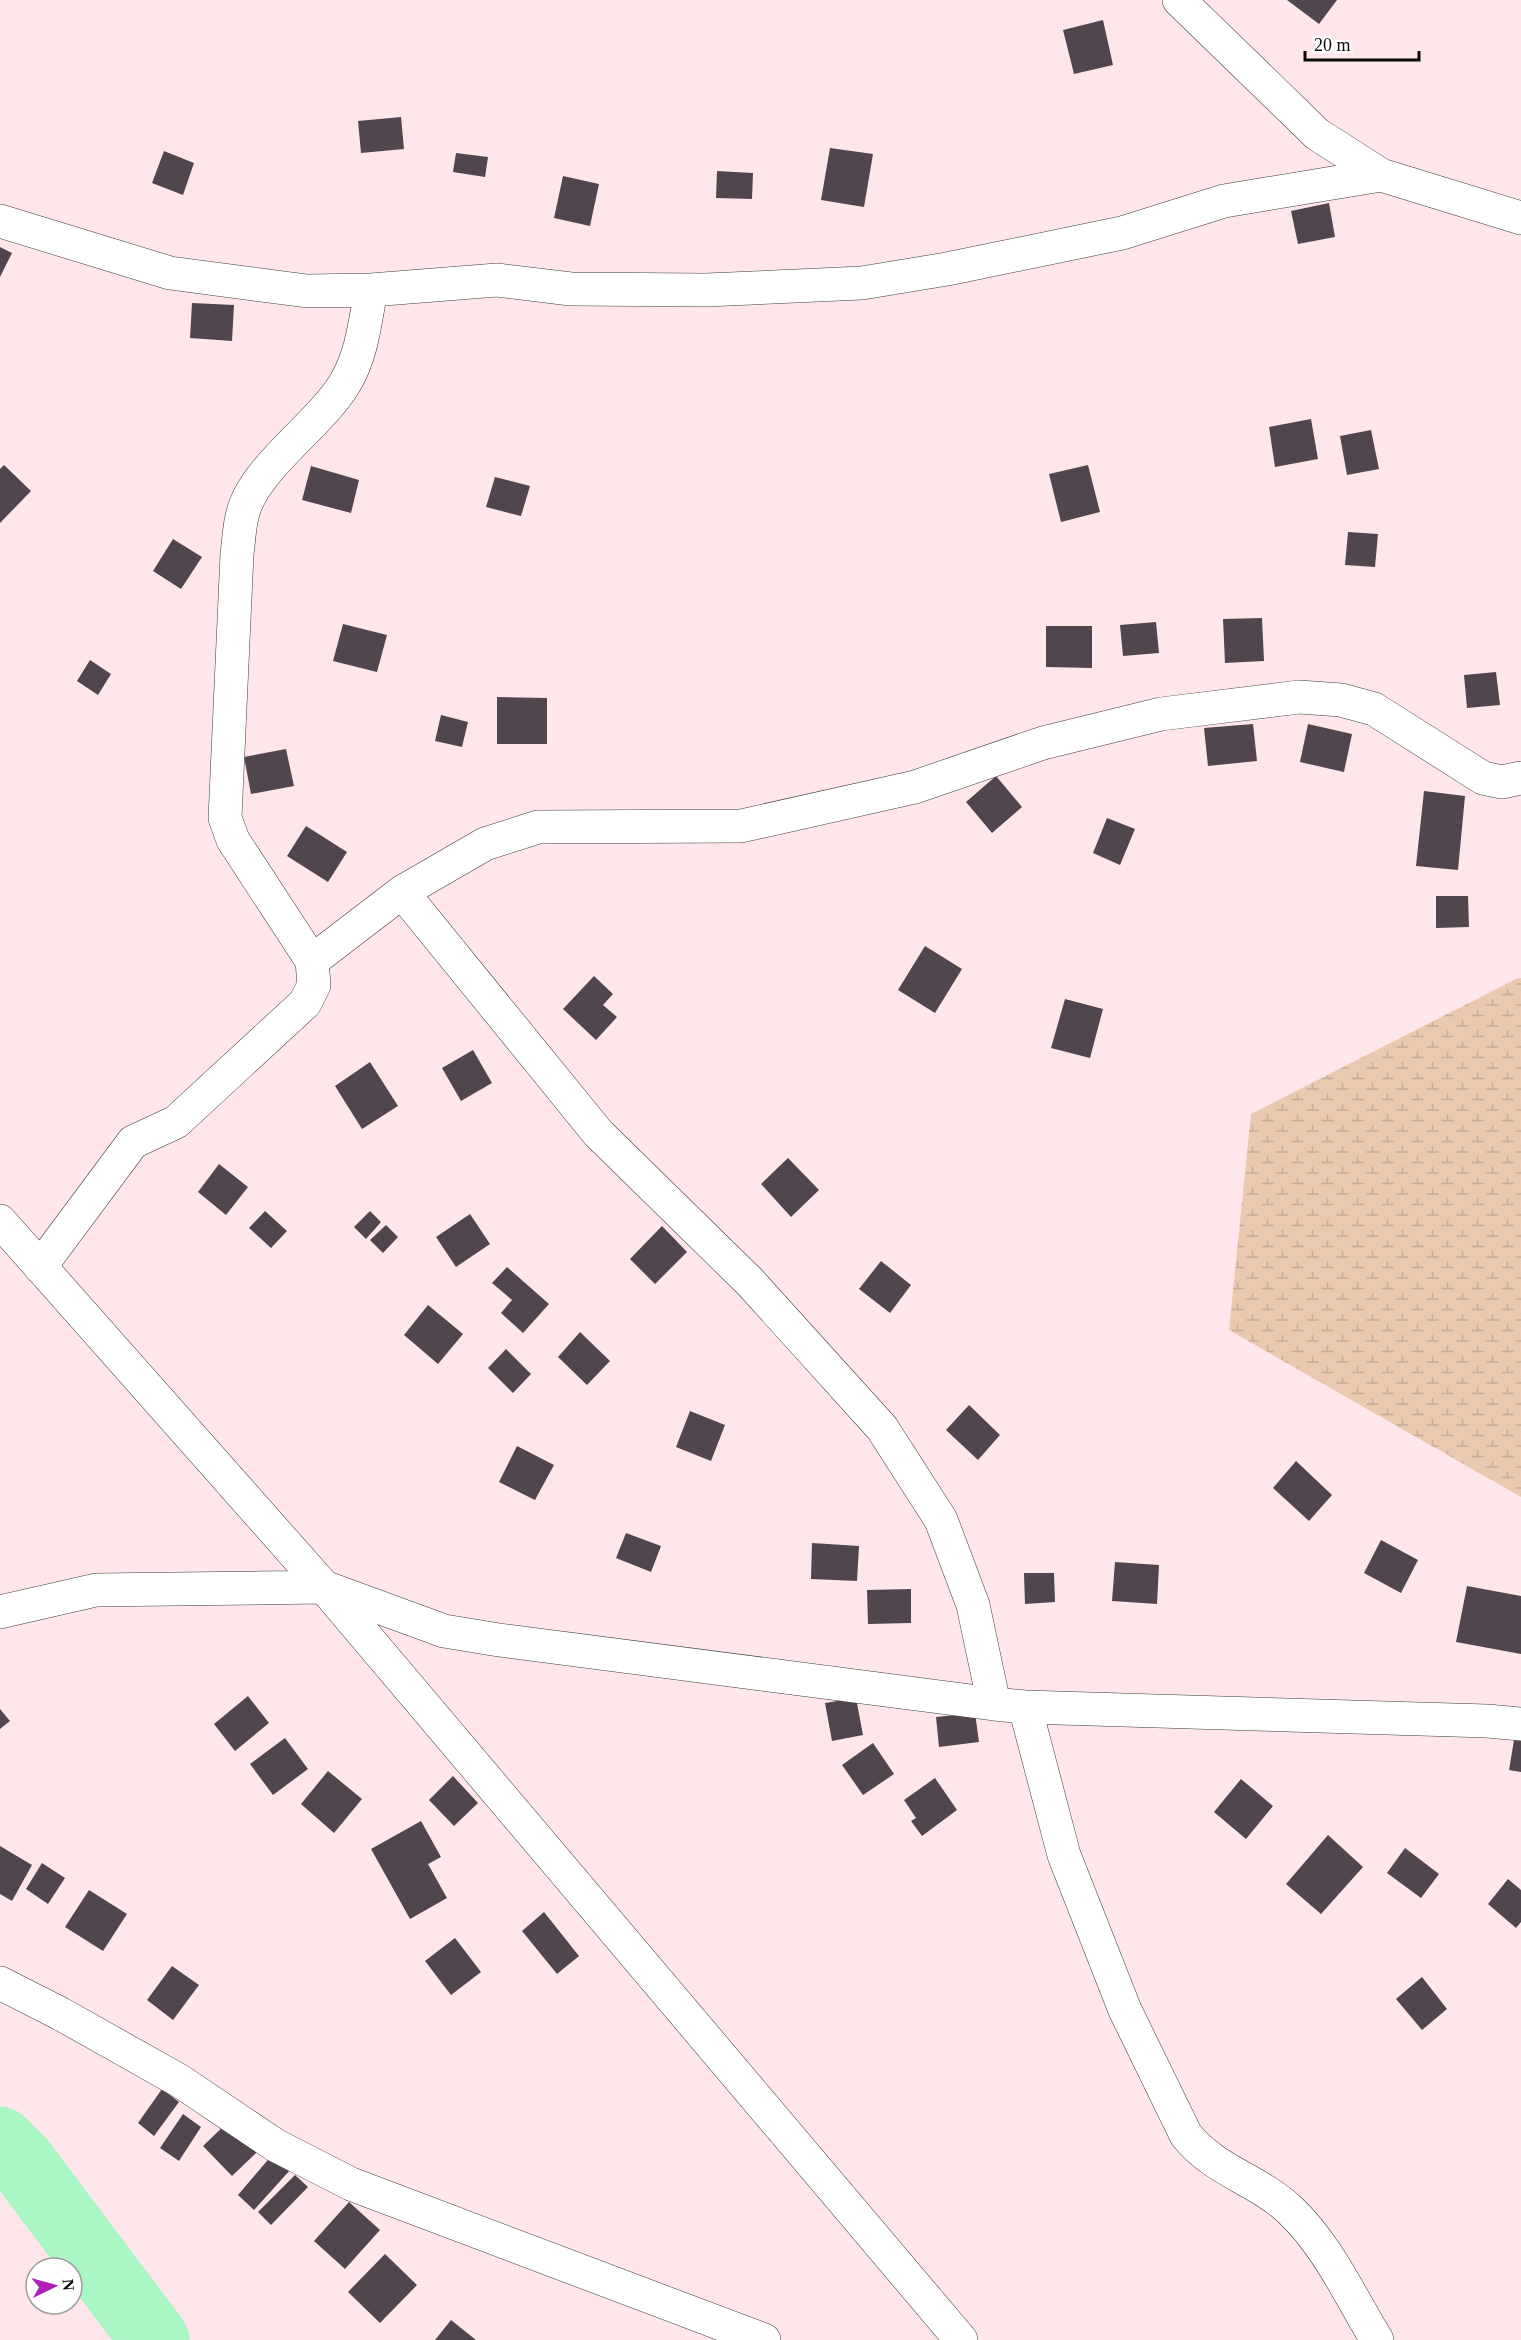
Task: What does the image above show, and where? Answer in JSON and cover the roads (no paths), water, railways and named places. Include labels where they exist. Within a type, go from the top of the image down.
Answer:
[{"type":"street","points":[[1179,0],[1317,134],[1381,175],[1521,218]]},
{"type":"street","points":[[0,220],[170,273],[307,291],[371,290],[497,280],[582,290],[706,290],[862,283],[1122,233],[1224,201],[1381,175]]},
{"type":"street","points":[[40,1267],[133,1142],[176,1122],[305,1003],[314,985],[312,961],[233,840],[225,818],[237,554],[243,511],[261,478],[298,440],[345,383],[361,349],[371,290]]},
{"type":"street","points":[[312,961],[402,892],[486,844],[538,827],[741,826],[915,787],[1043,743],[1161,714],[1299,697],[1341,699],[1374,709],[1483,778],[1502,782],[1521,778]]},
{"type":"street","points":[[402,892],[598,1133],[750,1282],[882,1428],[941,1520],[1064,1855],[1125,2010],[1186,2135],[1199,2151],[1215,2163],[1289,2209],[1322,2246],[1377,2340]]},
{"type":"street","points":[[0,1221],[324,1587],[961,2340]]},
{"type":"street","points":[[0,1612],[96,1590],[324,1587],[444,1631],[1010,1706],[1487,1721],[1521,1724]]},
{"type":"street","points":[[0,1983],[61,2014],[180,2081],[275,2145],[351,2184],[764,2340]]},
{"type":"waterway","points":[[0,2141],[22,2163],[155,2340]]}]
